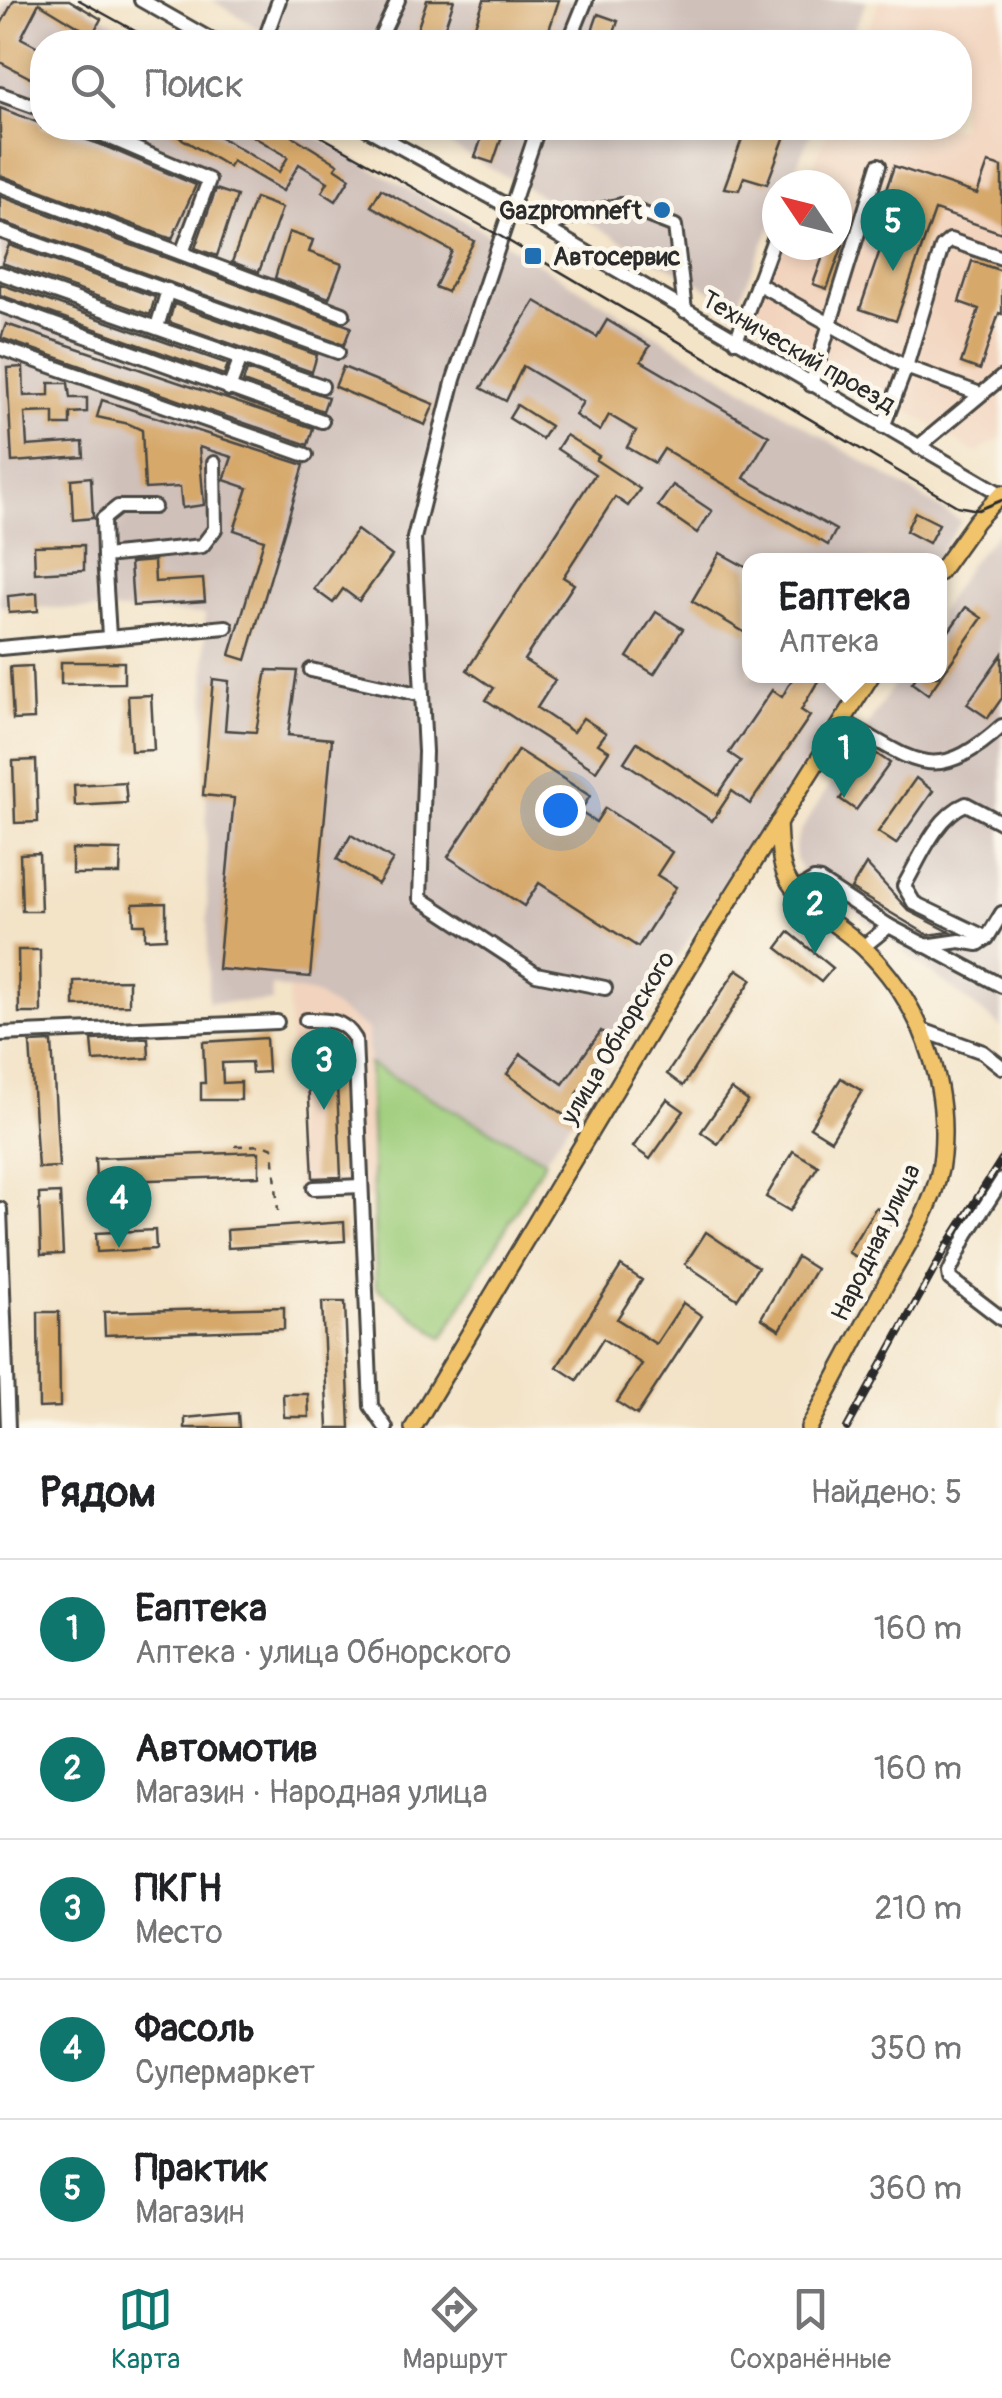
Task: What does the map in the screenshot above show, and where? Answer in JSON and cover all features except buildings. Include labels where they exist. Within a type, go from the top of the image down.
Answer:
[{"type":"main road","points":[[947,562],[976,521],[1002,494]]},
{"type":"main road","name":"улица Обнорского","points":[[413,1428],[710,930],[866,683]]},
{"type":"main road","points":[[778,823],[782,862],[796,891]]},
{"type":"main road","name":"Народная улица","points":[[796,891],[864,947],[907,998],[939,1080],[942,1155],[935,1186],[909,1241],[809,1428]]},
{"type":"street","points":[[140,0],[193,30]]},
{"type":"street","points":[[268,30],[279,0]]},
{"type":"street","points":[[384,30],[398,0]]},
{"type":"street","points":[[575,30],[586,0]]},
{"type":"street","points":[[0,94],[30,105]]},
{"type":"street","points":[[115,140],[209,180],[182,253]]},
{"type":"street","name":"Технический проезд","points":[[388,140],[1002,494]]},
{"type":"street","points":[[534,140],[454,379],[414,538],[425,752],[420,898],[536,974],[604,988]]},
{"type":"street","points":[[811,385],[879,165]]},
{"type":"street","points":[[0,185],[343,314]]},
{"type":"street","points":[[546,228],[567,218],[621,205],[675,226],[685,311]]},
{"type":"street","points":[[0,230],[338,352]]},
{"type":"street","points":[[883,426],[906,367],[942,247],[950,240],[960,241],[1002,258]]},
{"type":"street","points":[[736,342],[766,260]]},
{"type":"street","points":[[0,273],[322,386]]},
{"type":"street","points":[[758,283],[906,367],[980,394]]},
{"type":"street","points":[[157,327],[168,290]]},
{"type":"street","points":[[0,305],[322,421]]},
{"type":"street","points":[[0,348],[306,454]]},
{"type":"street","points":[[229,389],[241,358]]},
{"type":"street","points":[[918,447],[1002,377]]},
{"type":"street","points":[[104,556],[202,546],[216,529],[214,463]]},
{"type":"street","points":[[109,636],[102,520],[118,508],[154,506]]},
{"type":"street","points":[[0,648],[226,627]]},
{"type":"street","points":[[311,670],[422,694]]},
{"type":"street","points":[[842,721],[923,764],[944,764],[961,756],[1002,726]]},
{"type":"street","points":[[987,938],[914,902],[904,886],[936,830],[955,809],[966,804],[1002,824]]},
{"type":"street","points":[[796,891],[820,880],[888,926],[1002,986]]},
{"type":"street","points":[[925,946],[960,941],[978,944],[987,938],[1002,913]]},
{"type":"street","points":[[864,947],[888,926]]},
{"type":"street","points":[[306,1020],[342,1024],[355,1039],[371,1406],[386,1428]]},
{"type":"street","points":[[0,1034],[277,1022]]},
{"type":"street","points":[[922,1030],[982,1052],[1002,1068]]},
{"type":"street","points":[[1002,1180],[967,1234],[949,1273],[950,1280],[1002,1319]]},
{"type":"street","points":[[314,1188],[361,1186]]},
{"type":"street","points":[[0,1209],[8,1428]]},
{"type":"path","points":[[234,1146],[273,1148],[278,1211]]},
{"type":"shaded area","points":[[8,0],[73,0],[127,30],[30,30],[30,140],[321,140],[506,244],[961,521],[940,553],[742,553],[742,683],[856,683],[545,1160],[369,1064],[368,1030],[315,994],[272,986],[272,1002],[208,1002],[205,614],[0,606],[0,13]]},
{"type":"shaded area","points":[[212,0],[867,0],[854,30],[261,30]]},
{"type":"shaded area","points":[[880,0],[1002,0],[1002,436],[977,454],[753,313],[775,260],[852,260],[852,170],[811,170],[824,140],[972,140],[972,30],[868,30]]},
{"type":"shaded area","points":[[441,140],[808,140],[795,170],[762,170],[762,247],[737,305]]},
{"type":"shaded area","points":[[1002,528],[1002,1028],[802,871],[795,846],[800,832],[895,683],[947,683],[947,600],[971,562]]},
{"type":"shaded area","points":[[288,989],[315,994],[368,1030],[373,1198],[297,1201]]},
{"type":"green space","points":[[369,1064],[545,1160],[443,1338],[376,1287]]},
{"type":"tram line","points":[[79,0],[133,30]]},
{"type":"tram line","points":[[328,140],[500,236],[957,506],[978,510],[1002,500]]},
{"type":"railway","points":[[847,1428],[947,1246],[1002,1159]]},
{"type":"place","name":"Gazpromneft","points":[[662,210]]},
{"type":"place","name":"Автосервис","points":[[533,256]]},
{"type":"place","name":"Практик","points":[[893,271]]},
{"type":"place","name":"Еаптека","points":[[844,798]]},
{"type":"place","name":"Автомотив","points":[[815,954]]},
{"type":"place","name":"ПКГН","points":[[324,1110]]},
{"type":"place","name":"Фасоль","points":[[119,1248]]}]
